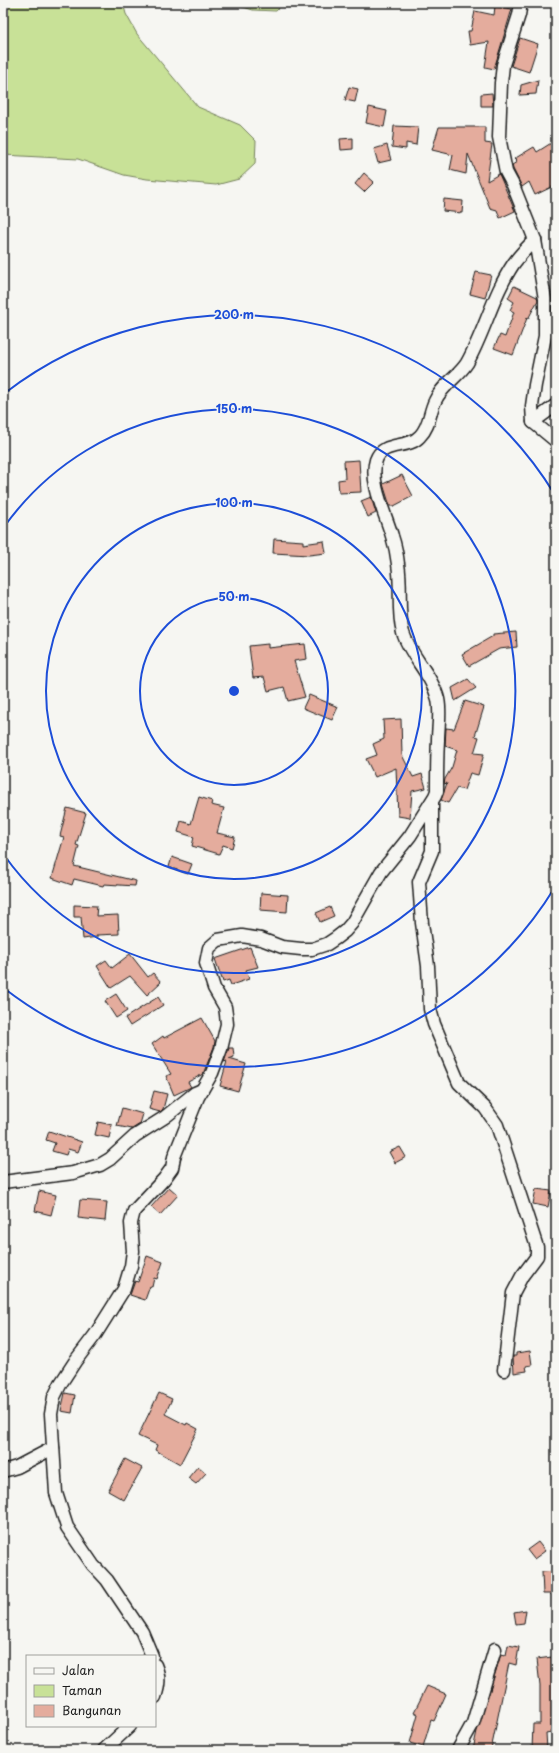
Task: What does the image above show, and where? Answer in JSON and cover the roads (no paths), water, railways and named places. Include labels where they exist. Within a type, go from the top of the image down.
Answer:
[{"type":"street","points":[[521,3],[520,15],[503,65],[499,137],[506,172],[513,185],[535,240],[545,300],[545,336],[532,406],[533,422],[556,441]]},
{"type":"street","points":[[152,1655],[138,1625],[107,1580],[93,1565],[67,1527],[56,1492],[51,1414],[54,1398],[76,1360],[95,1335],[124,1289],[131,1266],[133,1251],[132,1216],[134,1211],[164,1179],[172,1168],[174,1157],[202,1090],[218,1060],[226,1024],[225,1007],[214,988],[206,963],[209,948],[218,940],[242,936],[261,939],[282,947],[300,949],[312,949],[327,944],[345,931],[348,927],[381,872],[410,836],[432,803],[437,791],[440,717],[438,701],[429,678],[404,634],[400,621],[401,587],[398,563],[393,538],[376,488],[374,470],[376,460],[380,452],[393,445],[405,444],[420,436],[428,424],[434,402],[442,388],[466,365],[513,264],[535,240]]},
{"type":"street","points":[[533,422],[556,405]]},
{"type":"street","points":[[432,803],[432,851],[419,882],[422,923],[428,966],[430,1009],[434,1024],[459,1083],[485,1108],[496,1125],[537,1247],[537,1256],[522,1276],[513,1293],[504,1370]]},
{"type":"street","points":[[3,1182],[73,1173],[100,1165],[110,1159],[135,1136],[165,1117],[194,1093],[202,1090]]},
{"type":"street","points":[[5,1466],[53,1448]]},
{"type":"street","points":[[458,1750],[473,1723],[495,1649]]},
{"type":"street","points":[[156,1668],[159,1678],[159,1686],[156,1694]]},
{"type":"street","points":[[104,1750],[129,1727]]}]
